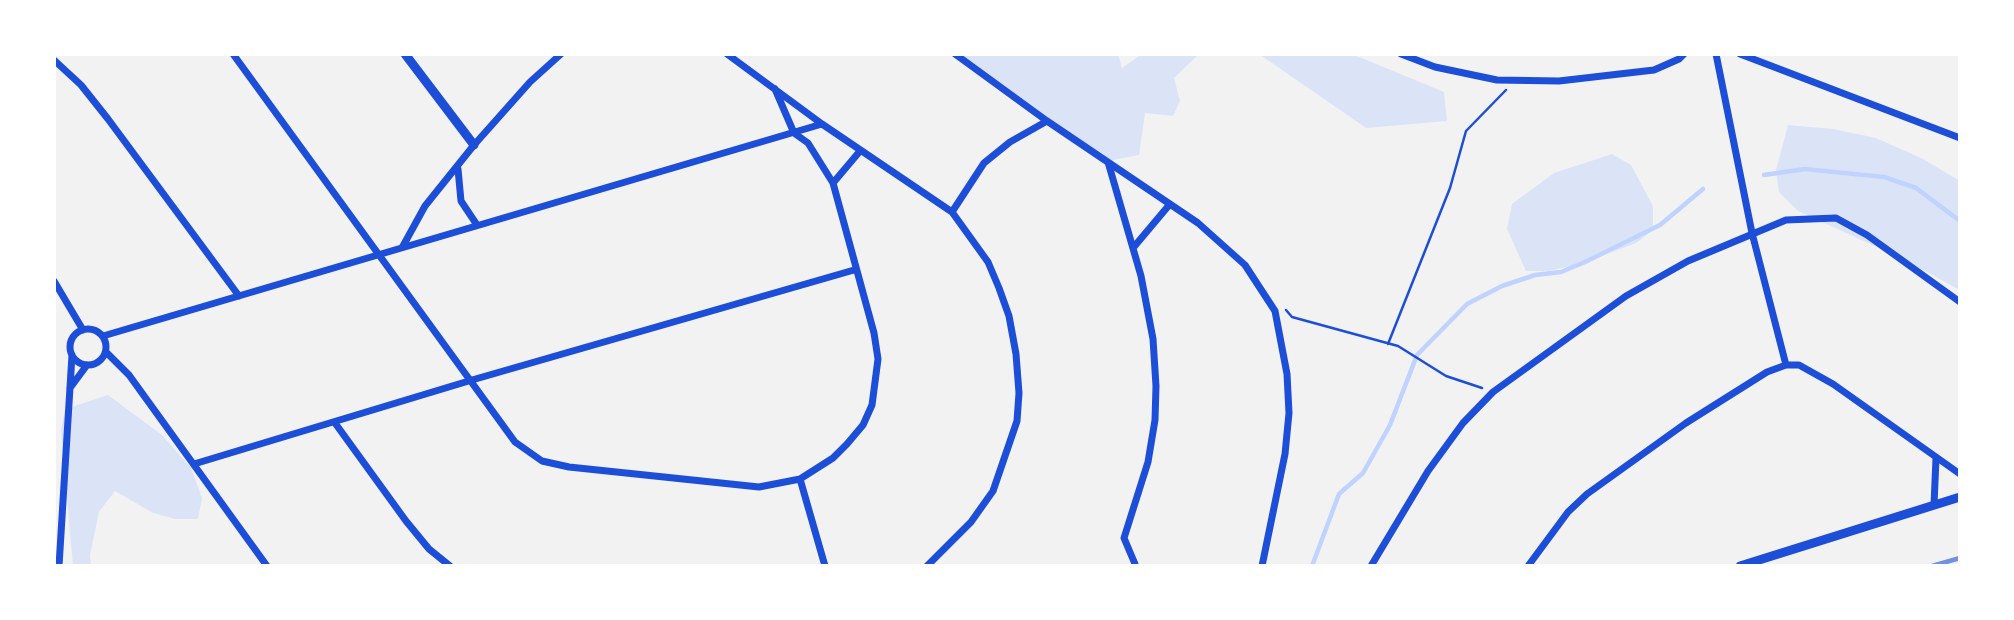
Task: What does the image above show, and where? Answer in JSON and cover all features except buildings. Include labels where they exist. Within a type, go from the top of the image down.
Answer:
[{"type":"street","points":[[233,54],[515,442],[542,461],[569,467],[759,487],[800,480],[833,458],[847,444],[863,425],[872,405],[878,359],[874,333],[854,270],[833,183],[808,143],[794,133],[775,88]]},
{"type":"street","points":[[405,54],[474,145]]},
{"type":"street","points":[[403,246],[425,206],[474,145],[530,82],[561,54]]},
{"type":"street","points":[[727,54],[821,124],[952,212],[988,262],[999,288],[1014,342],[1019,393],[1017,421],[993,491],[971,522],[927,566]]},
{"type":"street","points":[[955,54],[1046,121],[1198,223],[1245,265],[1275,311],[1287,374],[1289,413],[1285,454],[1262,566]]},
{"type":"street","points":[[1401,54],[1435,67],[1515,80],[1559,81],[1654,70],[1679,60],[1684,54]]},
{"type":"street","points":[[1716,54],[1752,233],[1786,366]]},
{"type":"street","points":[[1740,54],[1960,138]]},
{"type":"street","points":[[54,60],[73,76],[108,118],[239,296]]},
{"type":"street","points":[[952,212],[984,163],[1010,142],[1046,121]]},
{"type":"street","points":[[103,337],[821,124]]},
{"type":"street","points":[[833,183],[840,171],[860,151]]},
{"type":"street","points":[[1108,161],[1133,248],[1153,339],[1155,420],[1148,462],[1124,538],[1135,564]]},
{"type":"street","points":[[458,167],[457,184],[461,201],[477,225]]},
{"type":"street","points":[[1133,248],[1170,204]]},
{"type":"street","points":[[1371,566],[1427,471],[1463,423],[1493,392],[1626,296],[1688,261],[1786,220],[1836,218],[1867,235],[1960,302]]},
{"type":"street","points":[[194,464],[472,380],[854,270]]},
{"type":"street","points":[[54,281],[83,330]]},
{"type":"street","points":[[59,566],[58,525],[74,337],[83,330],[94,330],[103,337],[106,352],[129,375],[267,566]]},
{"type":"street","points":[[69,389],[87,365],[99,362],[106,352]]},
{"type":"street","points":[[72,355],[87,365]]},
{"type":"street","points":[[1528,566],[1568,512],[1587,494],[1686,423],[1767,372],[1786,366],[1799,365],[1833,384],[1960,474]]},
{"type":"street","points":[[335,423],[406,521],[429,549],[450,566]]},
{"type":"street","points":[[1934,505],[1936,458]]},
{"type":"street","points":[[800,480],[825,566]]},
{"type":"street","points":[[1740,566],[1960,498]]},
{"type":"path","points":[[1388,344],[1466,131],[1515,80]]},
{"type":"path","points":[[1283,308],[1292,317],[1398,346],[1446,376],[1493,392]]},
{"type":"shaded area","points":[[955,54],[1118,54],[1122,68],[1142,54],[1199,54],[1174,78],[1180,101],[1173,116],[1145,113],[1139,155],[1108,161]]},
{"type":"shaded area","points":[[1259,54],[1352,54],[1444,92],[1447,121],[1366,128]]},
{"type":"shaded area","points":[[1788,125],[1833,129],[1876,138],[1923,159],[1960,181],[1960,290],[1901,258],[1798,211],[1779,192],[1776,170]]},
{"type":"shaded area","points":[[1612,154],[1631,165],[1653,206],[1653,230],[1636,243],[1583,263],[1549,271],[1526,271],[1507,229],[1512,204],[1554,173]]},
{"type":"shaded area","points":[[108,395],[162,435],[191,468],[202,498],[198,519],[175,519],[153,513],[115,491],[99,512],[90,555],[91,566],[73,566],[61,431],[65,409]]},
{"type":"waterway","points":[[1764,175],[1805,169],[1884,177],[1916,188],[1960,221]]},
{"type":"waterway","points":[[1312,566],[1339,494],[1363,473],[1390,425],[1417,355],[1467,304],[1502,286],[1535,275],[1561,272],[1585,262],[1660,225],[1703,189]]},
{"type":"railway","points":[[1932,566],[1960,558]]}]
